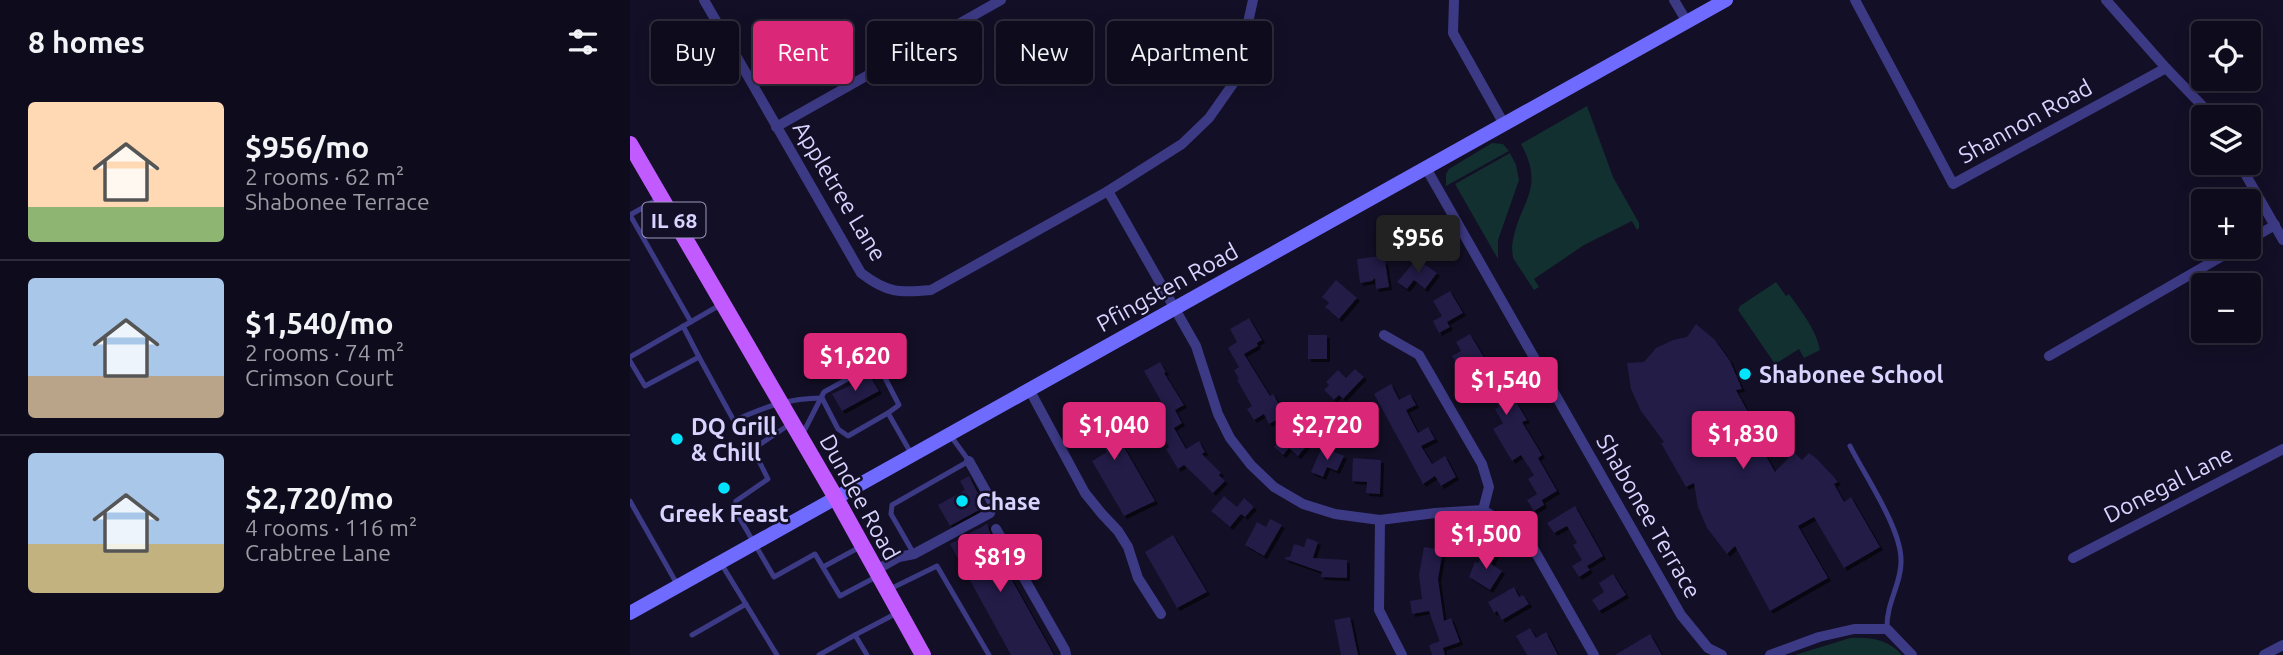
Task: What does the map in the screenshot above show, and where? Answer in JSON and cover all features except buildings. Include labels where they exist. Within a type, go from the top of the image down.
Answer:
[{"type":"main road","name":"Pfingsten Road","points":[[630,613],[1726,0]]},
{"type":"main road","name":"Dundee Road","points":[[630,144],[836,498],[923,655]]},
{"type":"street","name":"Appletree Lane","points":[[704,0],[861,273],[879,287],[905,293],[932,290],[1108,191],[1182,144],[1209,118],[1235,81],[1253,0]]},
{"type":"street","points":[[776,127],[1001,0]]},
{"type":"street","points":[[1454,0],[1453,33],[1504,124]]},
{"type":"street","points":[[1674,0],[1687,22]]},
{"type":"street","name":"Shannon Road","points":[[1855,0],[1953,184],[2165,68]]},
{"type":"street","points":[[2106,0],[2201,105]]},
{"type":"street","name":"Shabonee Terrace","points":[[1426,168],[1681,615],[1708,649],[1723,655]]},
{"type":"street","points":[[2246,175],[2283,240]]},
{"type":"street","points":[[1108,191],[1196,346],[1218,414],[1230,438],[1251,465],[1274,486],[1303,504],[1335,514],[1380,520],[1483,510],[1507,524],[1532,546],[1594,655]]},
{"type":"street","points":[[2261,233],[2275,225]]},
{"type":"street","points":[[2049,356],[2217,259]]},
{"type":"street","points":[[1384,335],[1419,355],[1482,464],[1489,487],[1483,510]]},
{"type":"street","points":[[1029,389],[1085,493],[1118,531],[1128,547],[1138,578],[1161,614]]},
{"type":"street","name":"Donegal Lane","points":[[2073,558],[2283,449]]},
{"type":"street","points":[[877,573],[899,557],[914,554],[990,513],[993,504],[969,461]]},
{"type":"street","points":[[1380,520],[1379,610],[1402,655]]},
{"type":"street","points":[[996,529],[1066,655]]},
{"type":"street","points":[[1770,655],[1819,637],[1854,629],[1887,629],[1912,655]]},
{"type":"street","points":[[2264,655],[2283,645]]},
{"type":"lane","points":[[660,197],[630,215],[691,322]]},
{"type":"lane","points":[[699,357],[645,386],[630,359],[723,303]]},
{"type":"lane","points":[[683,326],[734,421],[780,402],[822,398]]},
{"type":"lane","points":[[801,438],[824,392],[869,367],[877,368],[884,376],[899,405],[849,436],[838,429],[822,398]]},
{"type":"lane","points":[[888,413],[912,455]]},
{"type":"lane","points":[[792,423],[755,447],[768,480],[736,501],[734,509],[774,577],[815,554],[840,596],[877,573]]},
{"type":"lane","points":[[914,554],[891,514],[892,505],[969,461],[950,434]]},
{"type":"lane","points":[[1850,446],[1897,536],[1901,561],[1887,611],[1887,629]]},
{"type":"lane","points":[[630,501],[678,586]]},
{"type":"lane","points":[[823,567],[863,546]]},
{"type":"lane","points":[[721,562],[777,655]]},
{"type":"lane","points":[[887,590],[937,566],[989,655]]},
{"type":"lane","points":[[692,635],[746,604]]},
{"type":"lane","points":[[819,655],[899,612]]},
{"type":"lane","points":[[855,635],[867,655]]},
{"type":"green space","points":[[1587,106],[1613,177],[1639,223],[1639,228],[1637,230],[1632,221],[1584,245],[1534,279],[1539,287],[1534,290],[1513,258],[1512,247],[1531,186],[1528,160],[1521,144]]},
{"type":"green space","points":[[1492,143],[1503,144],[1509,151],[1446,186],[1449,169]]},
{"type":"green space","points":[[1510,153],[1519,180],[1498,240],[1498,259],[1455,184]]},
{"type":"green space","points":[[1776,282],[1786,296],[1789,294],[1808,320],[1820,350],[1804,358],[1799,349],[1775,364],[1738,310]]},
{"type":"green space","points":[[1850,638],[1878,640],[1891,645],[1902,655],[1795,655]]},
{"type":"place","name":"Shabonee School","points":[[1745,374]]},
{"type":"place","name":"DQ Grill & Chill","points":[[677,439]]},
{"type":"place","name":"Greek Feast","points":[[724,488]]},
{"type":"place","name":"Chase","points":[[962,501]]}]
